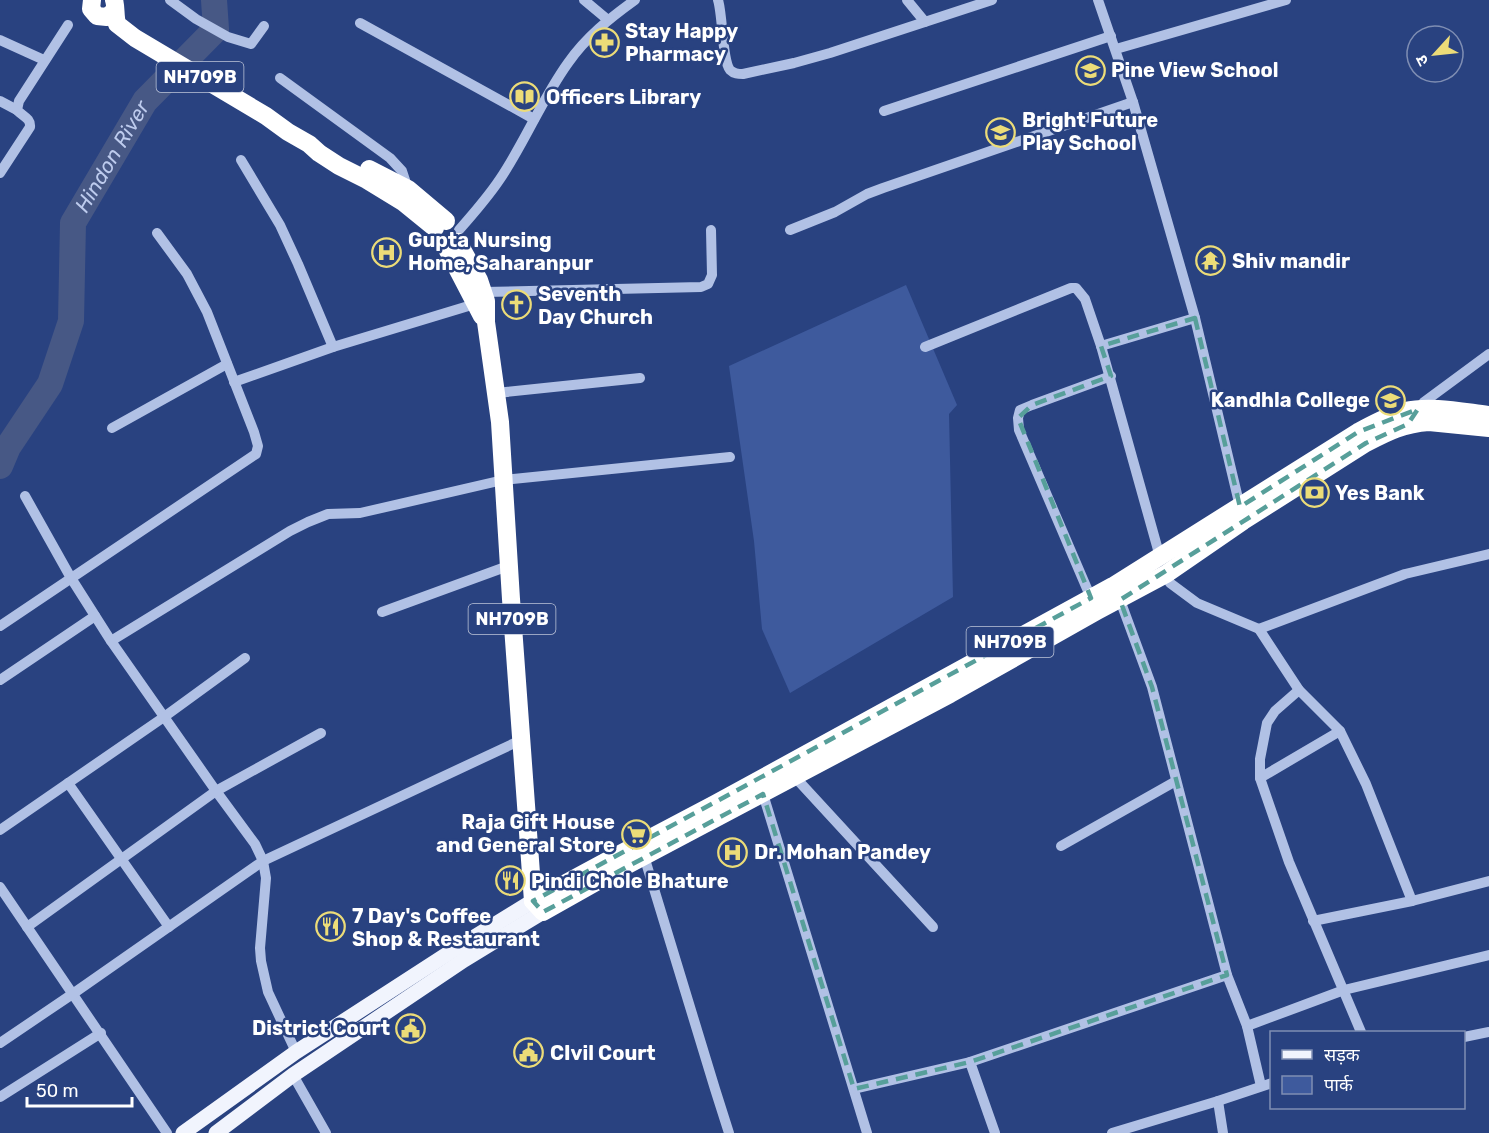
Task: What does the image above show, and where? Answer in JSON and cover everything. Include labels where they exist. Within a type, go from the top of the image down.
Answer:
[{"type":"highway","name":"NH709B","points":[[87,3],[97,16],[102,18],[107,17],[114,6]]},
{"type":"highway","name":"NH709B","points":[[114,6],[117,24],[135,38],[309,144],[345,156],[408,189],[449,233],[478,280],[500,422],[521,740],[538,907]]},
{"type":"highway","name":"NH709B","points":[[309,144],[339,166],[367,180],[449,233]]},
{"type":"highway","name":"NH709B","points":[[538,907],[764,794],[950,694],[1096,611],[1120,600],[1163,566],[1242,514],[1428,409],[1489,415]]},
{"type":"highway","name":"NH709B","points":[[1413,417],[1429,422],[1489,428]]},
{"type":"highway","name":"NH709B","points":[[538,907],[1091,598],[1163,566]]},
{"type":"main road","points":[[183,1133],[296,1052],[455,949],[538,907]]},
{"type":"main road","points":[[216,1133],[292,1076],[538,907]]},
{"type":"street","points":[[171,0],[196,20],[228,37],[251,44],[264,26]]},
{"type":"street","points":[[584,0],[608,20]]},
{"type":"street","points":[[449,233],[480,206],[501,178],[568,62],[590,36],[635,0]]},
{"type":"street","points":[[718,0],[726,56],[731,71],[735,74],[810,58],[992,0]]},
{"type":"street","points":[[907,0],[925,22]]},
{"type":"street","points":[[1098,0],[1134,102],[1195,318],[1242,514]]},
{"type":"street","points":[[1116,49],[1286,0]]},
{"type":"street","points":[[360,23],[534,119]]},
{"type":"street","points":[[17,110],[18,101],[68,25]]},
{"type":"street","points":[[884,111],[1111,36]]},
{"type":"street","points":[[0,40],[44,60]]},
{"type":"street","points":[[280,78],[390,158],[402,171],[408,189]]},
{"type":"street","points":[[0,101],[29,120],[30,127],[0,173]]},
{"type":"street","points":[[790,230],[835,212],[883,188],[1134,102]]},
{"type":"street","points":[[241,160],[280,225],[333,347]]},
{"type":"street","points":[[234,382],[479,298],[701,287],[708,284],[712,275],[711,230]]},
{"type":"street","points":[[0,626],[256,454],[258,446],[254,432],[207,312],[187,274],[158,233]]},
{"type":"street","points":[[925,347],[1071,288],[1077,288],[1085,299],[1111,376],[1163,566],[1170,583],[1197,603],[1259,629],[1299,690],[1340,730],[1366,784],[1412,901]]},
{"type":"street","points":[[1101,346],[1195,318]]},
{"type":"street","points":[[1413,417],[1424,402],[1489,354]]},
{"type":"street","points":[[111,428],[227,363]]},
{"type":"street","points":[[1091,598],[1019,430],[1018,418],[1020,410],[1111,376]]},
{"type":"street","points":[[496,393],[640,378]]},
{"type":"street","points":[[111,641],[290,531],[328,514],[360,513],[503,480],[730,457]]},
{"type":"street","points":[[25,496],[71,578],[111,641],[255,844],[263,861],[266,879],[261,961],[268,992],[296,1052]]},
{"type":"street","points":[[1259,629],[1405,574],[1489,554]]},
{"type":"street","points":[[382,612],[508,566]]},
{"type":"street","points":[[1112,1133],[1266,1085],[1247,1026],[1227,975],[1152,687],[1120,600]]},
{"type":"street","points":[[0,680],[95,616]]},
{"type":"street","points":[[0,830],[245,658]]},
{"type":"street","points":[[1299,690],[1275,711],[1268,723],[1260,759],[1260,778],[1289,862],[1361,1031]]},
{"type":"street","points":[[1260,778],[1340,730]]},
{"type":"street","points":[[27,927],[216,791],[321,733]]},
{"type":"street","points":[[0,1043],[263,861],[521,740]]},
{"type":"street","points":[[794,777],[933,927]]},
{"type":"street","points":[[1061,846],[1176,781]]},
{"type":"street","points":[[68,783],[169,927]]},
{"type":"street","points":[[764,794],[867,1133]]},
{"type":"street","points":[[644,856],[729,1133]]},
{"type":"street","points":[[1313,921],[1412,901],[1489,881]]},
{"type":"street","points":[[0,887],[167,1133]]},
{"type":"street","points":[[1247,1026],[1344,990],[1489,955]]},
{"type":"street","points":[[854,1089],[970,1062],[1227,975]]},
{"type":"street","points":[[1465,1037],[1489,1032]]},
{"type":"street","points":[[0,1097],[100,1033]]},
{"type":"street","points":[[970,1062],[995,1133]]},
{"type":"street","points":[[292,1076],[326,1133]]},
{"type":"street","points":[[1218,1101],[1223,1133]]},
{"type":"highlighted area","points":[[1195,318],[1240,507],[1358,432],[1418,409],[1408,424],[1366,443],[1120,600],[1152,687],[1227,975],[970,1062],[854,1089],[763,794],[543,912],[533,901],[1091,598],[1018,418],[1032,405],[1111,376],[1101,346]]},
{"type":"green space","points":[[906,285],[957,405],[949,414],[953,597],[790,693],[762,629],[754,541],[729,366]]},
{"type":"waterway","name":"Hindon River","points":[[0,466],[8,447],[50,384],[71,321],[73,223],[145,101],[216,29],[214,0]]},
{"type":"place","name":"Stay Happy Pharmacy","points":[[604,42]]},
{"type":"place","name":"Pine View School","points":[[1090,70]]},
{"type":"place","name":"Officers Library","points":[[525,97]]},
{"type":"place","name":"Bright Future Play School","points":[[1001,132]]},
{"type":"place","name":"Gupta Nursing Home, Saharanpur","points":[[387,252]]},
{"type":"place","name":"Shiv mandir","points":[[1211,261]]},
{"type":"place","name":"Seventh Day Church","points":[[517,305]]},
{"type":"place","name":"Kandhla College","points":[[1391,400]]},
{"type":"place","name":"Yes Bank","points":[[1314,493]]},
{"type":"place","name":"Raja Gift House and General Store","points":[[636,834]]},
{"type":"place","name":"Dr. Mohan Pandey","points":[[733,852]]},
{"type":"place","name":"Pindi Chole Bhature","points":[[510,881]]},
{"type":"place","name":"7 Day's Coffee Shop & Restaurant","points":[[331,927]]},
{"type":"place","name":"District Court","points":[[411,1028]]},
{"type":"place","name":"CIvil Court","points":[[529,1053]]}]
